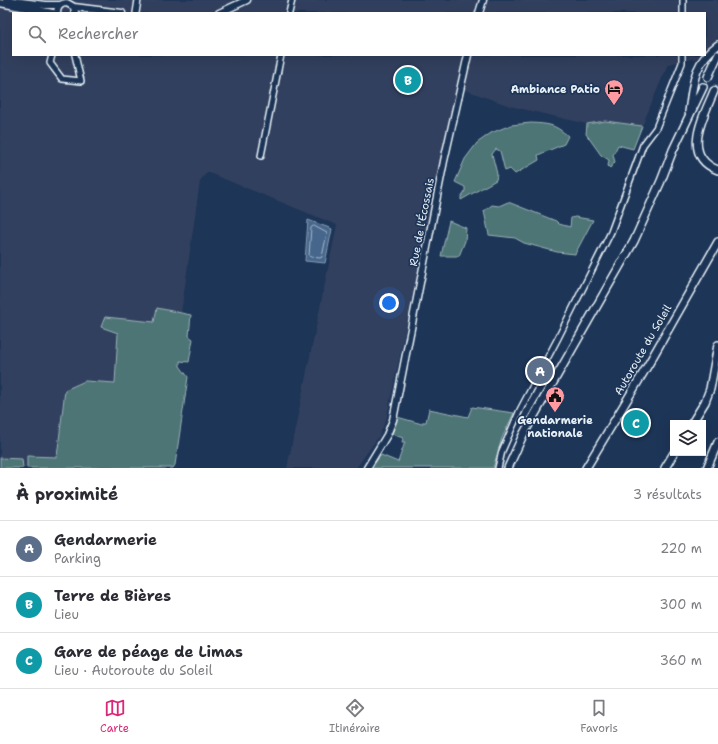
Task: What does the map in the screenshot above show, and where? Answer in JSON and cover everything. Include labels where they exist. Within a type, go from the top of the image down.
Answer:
[{"type":"highway","points":[[706,55],[718,45]]},
{"type":"highway","points":[[708,77],[718,55]]},
{"type":"highway","points":[[688,119],[695,77],[702,59],[705,56]]},
{"type":"highway","points":[[508,468],[523,435],[634,241],[703,87]]},
{"type":"highway","points":[[714,91],[699,129],[697,144],[698,152],[703,161],[718,170]]},
{"type":"highway","name":"Autoroute du Soleil","points":[[586,468],[640,379],[718,242]]},
{"type":"highway","points":[[694,420],[705,402],[710,389],[718,345]]},
{"type":"highway","points":[[707,468],[718,442]]},
{"type":"highway","points":[[665,468],[672,456]]},
{"type":"main road","points":[[0,2],[5,0],[45,5],[67,3],[73,6],[115,12]]},
{"type":"main road","points":[[221,12],[247,0]]},
{"type":"main road","points":[[479,12],[484,0]]},
{"type":"main road","points":[[0,2],[48,12]]},
{"type":"main road","points":[[57,12],[57,9],[62,3]]},
{"type":"main road","name":"Rue de l'Écossais","points":[[367,468],[387,435],[393,420],[444,161],[468,56]]},
{"type":"main road","name":"Rue de l'Écossais","points":[[363,468],[389,422],[398,394]]},
{"type":"street","points":[[136,12],[138,0]]},
{"type":"street","points":[[289,12],[292,0]]},
{"type":"street","points":[[683,0],[683,12]]},
{"type":"street","points":[[52,56],[50,63],[62,79],[81,80],[75,56]]},
{"type":"street","points":[[261,156],[281,56]]},
{"type":"street","points":[[498,468],[502,451],[520,410],[611,232],[643,145],[656,128],[682,64],[682,56]]},
{"type":"shaded area","points":[[0,0],[718,0],[718,60],[708,56],[668,64],[642,126],[605,121],[587,124],[510,106],[457,87],[386,420],[379,436],[356,468],[287,468],[337,225],[207,172],[200,181],[181,313],[157,309],[154,322],[118,333],[115,383],[85,381],[65,390],[57,457],[27,456],[27,468],[23,468],[22,459],[0,458]]},
{"type":"green space","points":[[605,121],[642,126],[633,149],[618,145],[613,155],[615,162],[610,168],[608,166],[609,160],[601,155],[586,134],[587,124]]},
{"type":"green space","points":[[531,123],[551,125],[568,136],[564,144],[538,155],[539,160],[515,174],[510,169],[505,171],[500,151],[496,149],[492,154],[497,174],[496,180],[461,200],[465,187],[455,182],[465,159],[477,143],[491,133],[511,125]]},
{"type":"green space","points":[[508,202],[556,221],[559,224],[570,227],[571,218],[575,217],[593,220],[575,254],[557,252],[524,243],[515,238],[489,235],[484,211],[492,205],[499,206]]},
{"type":"green space","points":[[449,221],[466,228],[465,241],[459,256],[441,256]]},
{"type":"green space","points":[[157,308],[191,315],[189,336],[193,339],[189,362],[180,361],[180,366],[188,377],[175,465],[173,468],[27,468],[27,456],[57,457],[65,390],[85,381],[115,383],[118,333],[101,327],[105,317],[154,322]]},
{"type":"green space","points":[[472,407],[514,413],[502,438],[493,468],[371,468],[381,455],[398,462],[405,442],[402,442],[403,438],[392,434],[397,417],[422,424],[422,422],[426,422],[429,409],[468,417]]},
{"type":"green space","points":[[0,458],[22,459],[23,468],[0,468]]},
{"type":"water","points":[[308,220],[332,229],[325,263],[305,261]]},
{"type":"tunnel","points":[[714,91],[718,83]]},
{"type":"place","name":"Terre de Bières","points":[[408,80]]},
{"type":"place","name":"Ambiance Patio","points":[[614,106]]},
{"type":"place","name":"Gendarmerie","points":[[540,371]]},
{"type":"place","name":"Gendarmerie nationale","points":[[555,413]]},
{"type":"place","name":"Gare de péage de Limas","points":[[636,423]]}]
